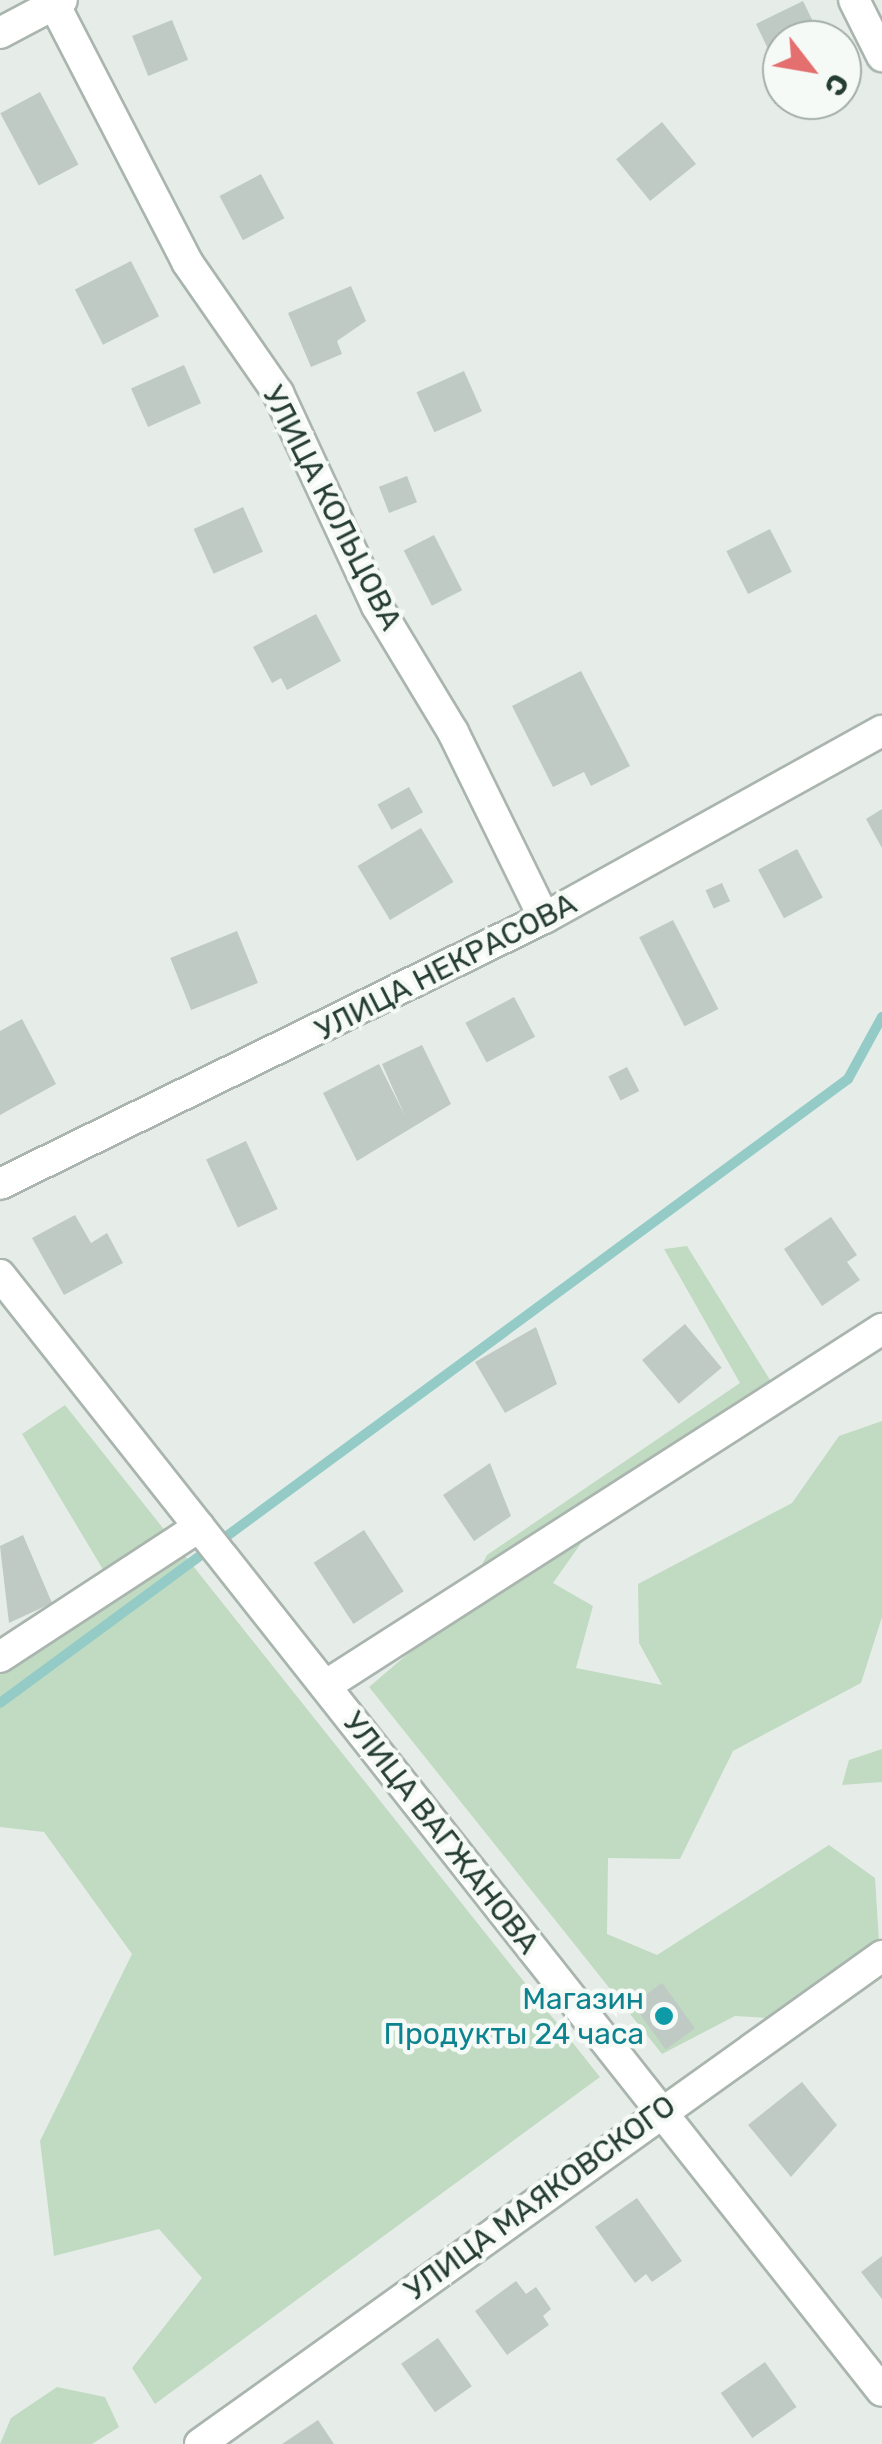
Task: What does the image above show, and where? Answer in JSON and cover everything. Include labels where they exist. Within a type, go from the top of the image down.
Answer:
[{"type":"street","points":[[854,0],[882,56]]},
{"type":"street","points":[[0,32],[56,1]]},
{"type":"street","name":"УЛИЦА КОЛЬЦОВА","points":[[56,1],[187,262],[278,393],[377,606],[453,732],[544,918]]},
{"type":"street","name":"УЛИЦА НЕКРАСОВА","points":[[0,1184],[544,918],[882,731]]},
{"type":"street","name":"УЛИЦА ВАГЖАНОВА","points":[[0,1275],[660,2110],[877,2376]]},
{"type":"street","points":[[325,1686],[882,1329]]},
{"type":"street","points":[[0,1657],[199,1527]]},
{"type":"street","name":"УЛИЦА МАЯКОВСКОГО","points":[[200,2444],[660,2110],[882,1956]]},
{"type":"green space","points":[[687,1246],[770,1380],[762,1407],[618,1491],[553,1583],[593,1606],[576,1668],[662,1685],[639,1643],[638,1584],[792,1503],[839,1436],[882,1421],[882,1617],[861,1683],[733,1751],[680,1859],[608,1858],[607,1934],[657,1955],[829,1845],[875,1878],[879,1941],[768,2018],[735,2016],[662,2054],[369,1687],[456,1613],[487,1555],[740,1383],[664,1249]]},
{"type":"green space","points":[[65,1405],[600,2077],[155,2404],[132,2368],[202,2278],[159,2229],[54,2256],[40,2141],[132,1954],[44,1832],[0,1827],[0,1671],[114,1588],[22,1434]]},
{"type":"green space","points":[[882,1749],[882,1782],[842,1785],[849,1760]]},
{"type":"green space","points":[[57,2387],[105,2397],[119,2427],[92,2444],[0,2444],[11,2418]]},
{"type":"building","points":[[803,1],[812,20],[764,20]]},
{"type":"building","points":[[172,20],[188,60],[148,76],[132,36]]},
{"type":"building","points":[[40,92],[78,164],[39,186],[0,113]]},
{"type":"building","points":[[662,122],[696,164],[650,201],[616,159]]},
{"type":"building","points":[[261,174],[284,218],[243,240],[220,196]]},
{"type":"building","points":[[131,261],[159,316],[103,345],[75,290]]},
{"type":"building","points":[[351,286],[366,321],[337,341],[342,354],[311,367],[288,313]]},
{"type":"building","points":[[184,365],[201,403],[148,427],[131,389]]},
{"type":"building","points":[[464,371],[482,411],[434,432],[416,392]]},
{"type":"building","points":[[407,476],[417,502],[389,513],[379,487]]},
{"type":"building","points":[[243,507],[263,552],[214,574],[194,529]]},
{"type":"building","points":[[770,529],[792,572],[748,594],[726,551]]},
{"type":"building","points":[[434,535],[462,590],[432,606],[404,550]]},
{"type":"building","points":[[316,614],[341,661],[287,690],[281,678],[272,683],[253,647]]},
{"type":"building","points":[[581,671],[630,766],[591,786],[584,772],[553,787],[512,706]]},
{"type":"building","points":[[409,787],[423,812],[392,830],[378,804]]},
{"type":"building","points":[[882,809],[882,848],[866,819]]},
{"type":"building","points":[[421,828],[453,882],[390,920],[358,866]]},
{"type":"building","points":[[797,849],[823,898],[784,918],[758,870]]},
{"type":"building","points":[[722,883],[730,901],[714,909],[706,890]]},
{"type":"building","points":[[673,920],[718,1009],[685,1026],[639,937]]},
{"type":"building","points":[[237,931],[258,983],[191,1010],[170,958]]},
{"type":"building","points":[[514,997],[535,1037],[487,1063],[465,1023]]},
{"type":"building","points":[[22,1019],[56,1084],[0,1115],[0,1031]]},
{"type":"building","points":[[422,1045],[451,1104],[357,1161],[323,1093],[379,1064],[405,1116],[382,1064]]},
{"type":"building","points":[[627,1067],[639,1091],[621,1101],[608,1077]]},
{"type":"building","points":[[246,1141],[278,1209],[238,1228],[206,1160]]},
{"type":"building","points":[[75,1215],[91,1243],[107,1233],[123,1263],[64,1295],[32,1238]]},
{"type":"building","points":[[831,1217],[857,1255],[847,1262],[860,1280],[822,1306],[784,1249]]},
{"type":"building","points":[[685,1324],[722,1368],[679,1404],[642,1360]]},
{"type":"building","points":[[536,1327],[557,1384],[505,1413],[475,1362]]},
{"type":"building","points":[[490,1463],[511,1516],[474,1541],[443,1495]]},
{"type":"building","points":[[364,1530],[404,1591],[353,1624],[314,1563]]},
{"type":"building","points":[[23,1535],[52,1603],[9,1623],[0,1546]]},
{"type":"building","name":"Магазин Продукты 24 часа","points":[[662,1983],[695,2028],[666,2049],[633,2004]]},
{"type":"building","points":[[802,2082],[837,2125],[791,2177],[748,2125]]},
{"type":"building","points":[[637,2198],[682,2261],[652,2282],[646,2274],[635,2283],[595,2227]]},
{"type":"building","points":[[882,2256],[882,2299],[861,2272]]},
{"type":"building","points":[[516,2281],[526,2294],[536,2287],[551,2309],[543,2316],[549,2325],[507,2355],[475,2311]]},
{"type":"building","points":[[438,2338],[472,2386],[435,2412],[401,2364]]},
{"type":"building","points":[[765,2362],[797,2407],[752,2438],[721,2393]]},
{"type":"building","points":[[318,2420],[334,2444],[282,2444]]},
{"type":"waterway","points":[[0,1703],[848,1079],[882,1017]]},
{"type":"place","name":"Магазин Продукты 24 часа","points":[[664,2016]]}]
